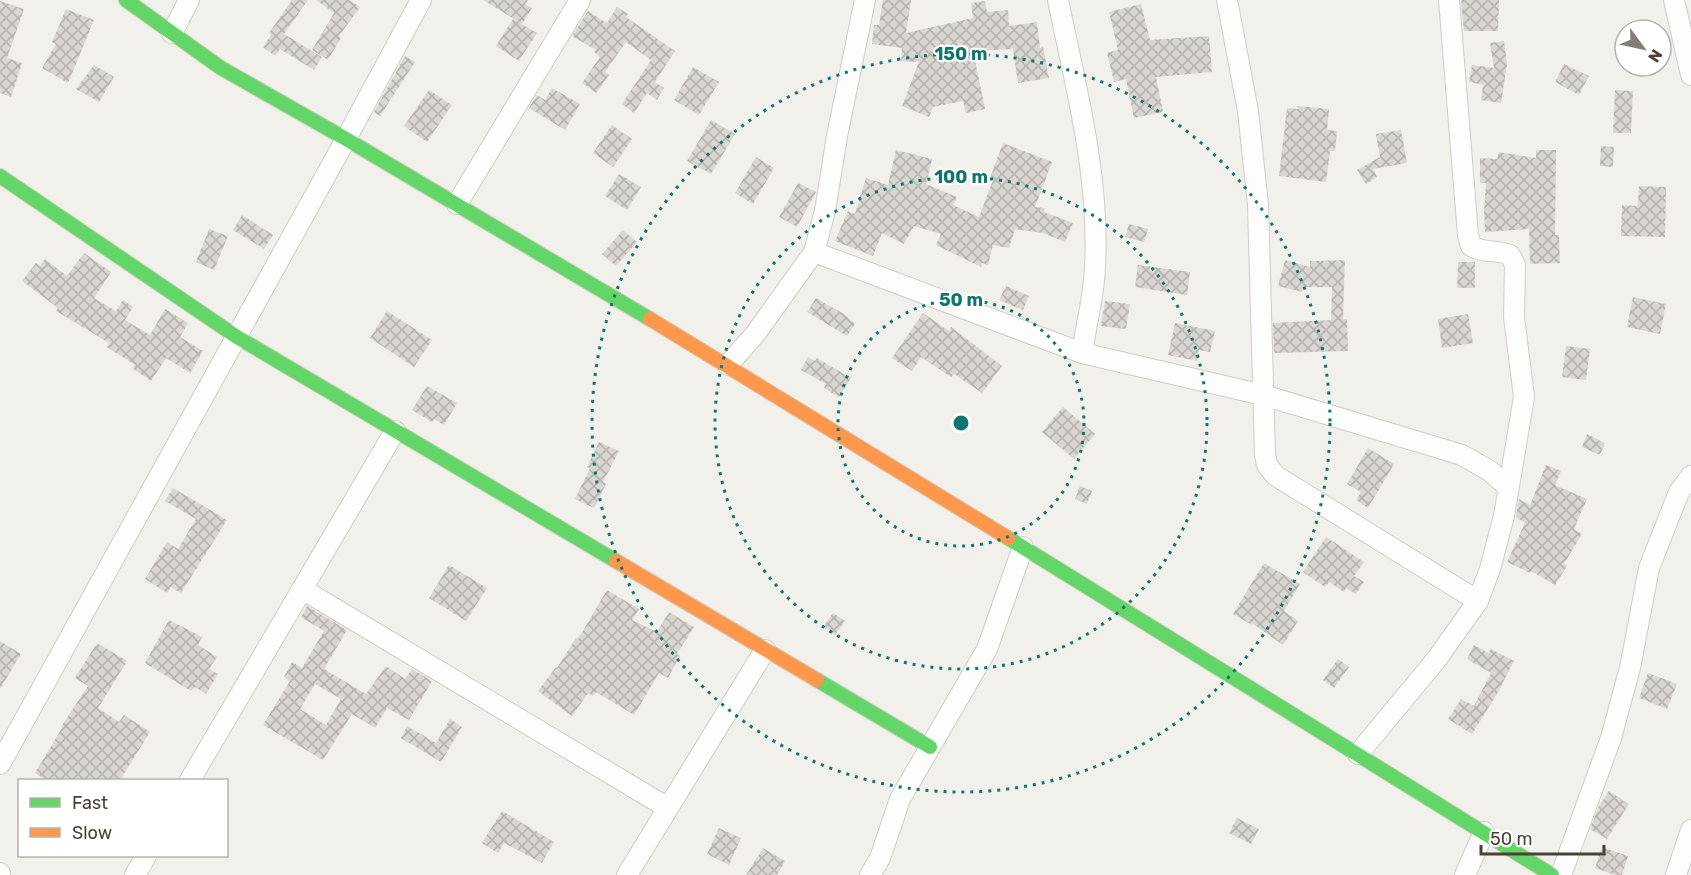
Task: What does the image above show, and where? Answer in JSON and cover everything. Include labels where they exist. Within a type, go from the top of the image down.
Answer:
[{"type":"street","points":[[126,0],[221,68],[457,204],[728,365],[1552,875]]},
{"type":"street","points":[[172,33],[189,0]]},
{"type":"street","points":[[0,764],[421,0]]},
{"type":"street","points":[[457,204],[580,0]]},
{"type":"street","points":[[728,365],[756,333],[814,252],[825,211],[837,136],[865,0]]},
{"type":"street","points":[[1058,0],[1087,143],[1095,201],[1095,269],[1082,354]]},
{"type":"street","points":[[1227,0],[1248,111],[1258,205],[1264,455],[1267,465],[1275,476],[1478,601]]},
{"type":"street","points":[[1358,754],[1436,660],[1478,601],[1490,569],[1504,516],[1524,397],[1514,317],[1515,265],[1510,255],[1499,250],[1482,252],[1471,246],[1468,235],[1449,0]]},
{"type":"street","points":[[1674,0],[1691,75]]},
{"type":"street","points":[[0,176],[237,337],[930,747]]},
{"type":"street","points":[[814,252],[1082,354],[1263,395],[1462,455],[1490,471],[1509,488]]},
{"type":"street","points":[[191,779],[395,431]]},
{"type":"street","points":[[1561,875],[1614,728],[1630,668],[1649,568],[1679,492],[1691,476]]},
{"type":"street","points":[[870,875],[880,858],[900,799],[987,649],[1023,547]]},
{"type":"street","points":[[302,589],[668,808]]},
{"type":"street","points":[[627,875],[765,650]]},
{"type":"street","points":[[1676,875],[1691,830]]},
{"type":"street","points":[[1466,875],[1484,832]]},
{"type":"street","points":[[135,875],[145,857]]},
{"type":"building","points":[[292,0],[308,0],[284,34],[322,57],[314,70],[280,49],[275,56],[263,47],[271,35],[269,33]]},
{"type":"building","points":[[316,0],[349,0],[360,7],[339,36],[341,38],[328,60],[312,50],[334,13]]},
{"type":"building","points":[[483,0],[528,0],[525,4],[532,8],[522,24]]},
{"type":"building","points":[[883,0],[911,0],[906,33],[973,18],[971,3],[985,1],[987,12],[1008,10],[1009,26],[1037,22],[1040,48],[1043,47],[1049,78],[1018,83],[1013,49],[973,51],[985,109],[966,113],[963,101],[933,107],[929,117],[902,106],[919,62],[901,61],[902,48],[872,44],[874,25],[879,25]]},
{"type":"building","points":[[1461,0],[1499,0],[1498,31],[1464,31]]},
{"type":"building","points":[[0,1],[24,9],[7,58],[22,63],[11,97],[0,93]]},
{"type":"building","points":[[1141,4],[1150,40],[1209,36],[1212,72],[1156,77],[1163,112],[1134,118],[1126,79],[1114,82],[1107,53],[1118,50],[1109,12]]},
{"type":"building","points":[[617,7],[628,14],[626,17],[675,51],[655,82],[664,88],[657,100],[647,93],[634,113],[622,104],[651,60],[626,42],[605,72],[609,75],[596,93],[582,83],[600,57],[594,52],[596,50],[572,36],[588,11],[607,23]]},
{"type":"building","points":[[66,9],[94,20],[68,83],[42,68],[56,44],[52,42]]},
{"type":"building","points":[[513,19],[537,33],[519,61],[496,46]]},
{"type":"building","points":[[1504,41],[1507,64],[1501,103],[1481,100],[1483,85],[1469,82],[1472,65],[1494,68],[1490,43]]},
{"type":"building","points":[[405,56],[415,62],[380,116],[374,112]]},
{"type":"building","points":[[1564,64],[1589,76],[1579,95],[1555,82]]},
{"type":"building","points":[[94,65],[114,77],[99,102],[76,89]]},
{"type":"building","points":[[693,67],[719,82],[699,115],[674,100]]},
{"type":"building","points":[[552,88],[580,104],[565,130],[529,108],[537,95],[545,100]]},
{"type":"building","points":[[429,90],[452,105],[427,142],[404,126]]},
{"type":"building","points":[[1615,90],[1633,91],[1631,133],[1613,133]]},
{"type":"building","points":[[1298,106],[1329,109],[1327,130],[1337,131],[1335,151],[1330,151],[1326,182],[1279,176],[1287,108],[1298,109]]},
{"type":"building","points":[[711,120],[735,134],[711,174],[687,161]]},
{"type":"building","points":[[612,125],[632,139],[613,167],[593,153]]},
{"type":"building","points":[[1401,130],[1407,163],[1373,169],[1377,177],[1366,184],[1357,170],[1380,157],[1376,134]]},
{"type":"building","points":[[1003,143],[1052,162],[1035,207],[1045,208],[1044,212],[1073,223],[1065,242],[1043,233],[1015,229],[1009,248],[993,245],[988,265],[982,263],[981,267],[936,245],[941,234],[914,226],[904,244],[882,233],[873,256],[835,241],[848,211],[855,214],[866,178],[888,185],[896,150],[932,159],[926,184],[957,197],[953,205],[979,217],[993,180],[990,178]]},
{"type":"building","points":[[1601,146],[1614,147],[1613,167],[1600,166]]},
{"type":"building","points":[[1536,150],[1556,150],[1555,235],[1559,235],[1560,263],[1530,264],[1529,229],[1485,232],[1486,183],[1480,183],[1480,158],[1497,159],[1499,152],[1536,158]]},
{"type":"building","points":[[756,157],[774,168],[753,204],[735,193]]},
{"type":"building","points":[[619,174],[641,187],[627,210],[605,196]]},
{"type":"building","points":[[798,183],[816,192],[797,227],[779,217]]},
{"type":"building","points":[[1639,186],[1666,187],[1665,237],[1621,236],[1622,205],[1638,206]]},
{"type":"building","points":[[242,215],[273,235],[264,249],[233,230]]},
{"type":"building","points":[[1129,224],[1148,229],[1144,242],[1125,237]]},
{"type":"building","points":[[209,229],[228,236],[214,270],[196,262]]},
{"type":"building","points":[[623,230],[637,242],[616,266],[602,254]]},
{"type":"building","points":[[84,253],[111,272],[94,298],[116,311],[123,300],[133,307],[125,320],[150,335],[165,309],[188,323],[180,337],[203,351],[190,373],[166,358],[151,381],[132,368],[135,365],[107,347],[109,343],[56,311],[58,308],[22,281],[36,263],[40,266],[45,259],[67,276]]},
{"type":"building","points":[[1285,260],[1310,267],[1310,261],[1345,260],[1343,319],[1347,319],[1348,351],[1274,353],[1273,323],[1331,320],[1332,287],[1304,287],[1302,292],[1278,286]]},
{"type":"building","points":[[1458,262],[1475,262],[1475,288],[1457,288]]},
{"type":"building","points":[[1138,265],[1190,272],[1187,295],[1135,287]]},
{"type":"building","points":[[1006,286],[1029,296],[1023,310],[999,300]]},
{"type":"building","points":[[1633,297],[1666,304],[1660,334],[1627,327]]},
{"type":"building","points":[[816,298],[844,314],[855,324],[847,336],[807,312]]},
{"type":"building","points":[[1105,301],[1130,304],[1126,329],[1101,326]]},
{"type":"building","points":[[387,311],[432,340],[414,367],[370,338]]},
{"type":"building","points":[[923,313],[949,331],[951,327],[1002,366],[982,393],[954,374],[951,377],[921,357],[912,371],[892,358]]},
{"type":"building","points":[[1468,314],[1473,343],[1442,348],[1438,319]]},
{"type":"building","points":[[1175,323],[1215,331],[1210,352],[1199,350],[1197,361],[1168,355]]},
{"type":"building","points":[[1566,346],[1590,349],[1586,380],[1562,377]]},
{"type":"building","points":[[808,357],[815,361],[817,358],[851,378],[839,397],[824,388],[826,384],[801,370]]},
{"type":"building","points":[[427,386],[457,403],[444,425],[434,419],[432,422],[412,410]]},
{"type":"building","points":[[1063,407],[1095,434],[1074,459],[1042,432]]},
{"type":"building","points":[[1587,434],[1605,443],[1600,455],[1582,447]]},
{"type":"building","points":[[599,442],[619,451],[603,482],[606,484],[594,508],[575,499]]},
{"type":"building","points":[[1368,448],[1394,464],[1368,508],[1356,500],[1361,492],[1347,484]]},
{"type":"building","points":[[1546,465],[1561,471],[1555,485],[1587,499],[1574,529],[1582,534],[1564,564],[1567,566],[1555,585],[1531,571],[1530,573],[1507,562],[1525,523],[1516,517],[1519,499],[1530,505]]},
{"type":"building","points":[[1080,486],[1092,491],[1087,504],[1075,499]]},
{"type":"building","points":[[173,488],[227,520],[181,593],[171,587],[167,593],[145,579],[167,542],[178,549],[196,519],[165,501]]},
{"type":"building","points":[[1326,537],[1364,562],[1354,576],[1364,582],[1356,594],[1346,588],[1344,592],[1329,582],[1325,587],[1303,572]]},
{"type":"building","points":[[1264,563],[1300,584],[1284,611],[1298,621],[1283,645],[1253,624],[1233,614]]},
{"type":"building","points":[[449,565],[487,588],[466,621],[429,598]]},
{"type":"building","points":[[607,590],[639,609],[632,620],[657,632],[669,612],[694,627],[677,654],[680,656],[668,678],[659,673],[634,715],[596,692],[593,696],[588,693],[572,716],[538,691],[557,668],[576,638],[578,639]]},
{"type":"building","points":[[307,606],[347,630],[324,669],[366,694],[386,666],[405,679],[412,669],[432,681],[409,720],[387,708],[375,728],[352,714],[323,760],[263,725],[290,681],[284,677],[292,662],[302,668],[324,631],[301,617]],"holes":[[[315,684],[341,699],[326,725],[300,709]]]},
{"type":"building","points":[[833,613],[845,621],[835,635],[824,626]]},
{"type":"building","points":[[169,620],[202,637],[198,645],[217,657],[209,669],[218,674],[206,694],[195,687],[191,691],[145,663]]},
{"type":"building","points":[[0,641],[21,654],[0,689]]},
{"type":"building","points":[[97,643],[127,661],[98,708],[119,722],[124,715],[150,732],[121,779],[44,779],[35,773],[88,686],[75,678]]},
{"type":"building","points":[[1474,645],[1488,653],[1491,649],[1514,661],[1472,734],[1448,719],[1461,699],[1474,706],[1491,673],[1467,659]]},
{"type":"building","points":[[1338,659],[1349,667],[1334,688],[1323,680]]},
{"type":"building","points":[[1648,673],[1677,684],[1667,709],[1639,698]]},
{"type":"building","points":[[450,719],[462,727],[441,762],[401,738],[407,726],[436,743]]},
{"type":"building","points":[[1609,791],[1629,804],[1607,839],[1590,829],[1599,806]]},
{"type":"building","points":[[502,811],[554,842],[542,863],[504,843],[498,853],[482,843]]},
{"type":"building","points":[[1237,818],[1259,829],[1251,844],[1229,833]]},
{"type":"building","points":[[719,828],[741,838],[729,865],[707,854]]},
{"type":"building","points":[[1602,847],[1628,856],[1622,875],[1595,868]]},
{"type":"building","points":[[763,848],[785,861],[777,875],[746,875]]},
{"type":"traffic: fast","points":[[126,0],[221,68],[346,139],[650,319]]},
{"type":"traffic: fast","points":[[0,176],[237,337],[616,561]]},
{"type":"traffic: fast","points":[[1008,538],[1552,875]]},
{"type":"traffic: fast","points":[[817,680],[930,747]]},
{"type":"traffic: slow","points":[[650,319],[1008,538]]},
{"type":"traffic: slow","points":[[616,561],[817,680]]}]
